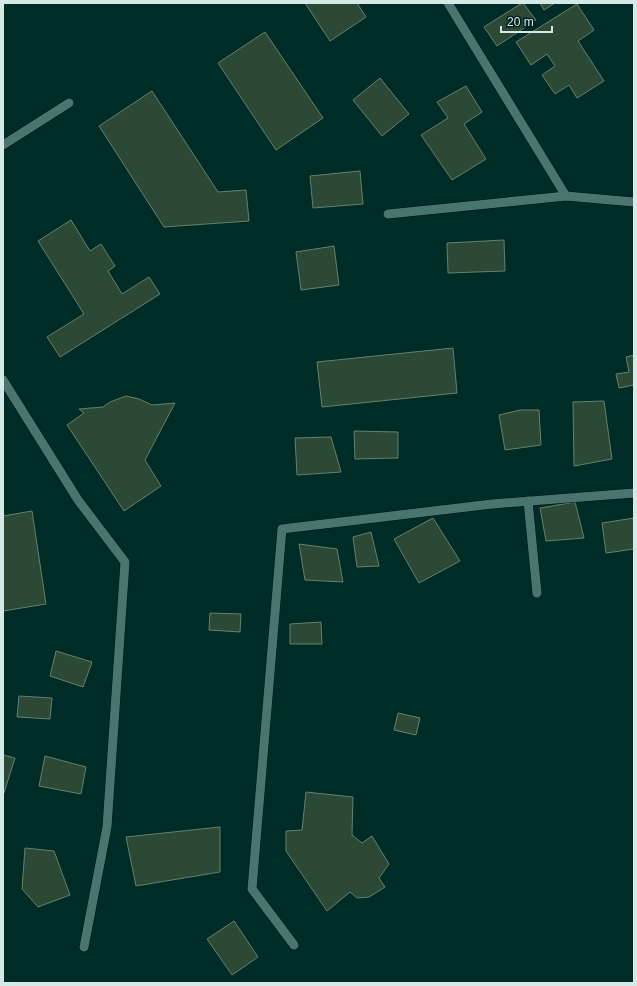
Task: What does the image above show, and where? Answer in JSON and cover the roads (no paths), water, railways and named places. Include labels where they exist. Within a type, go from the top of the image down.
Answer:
[{"type":"lane","points":[[448,3],[566,196]]},
{"type":"lane","points":[[3,145],[69,103]]},
{"type":"lane","points":[[388,214],[566,196],[634,202]]},
{"type":"lane","points":[[3,380],[78,500],[125,562],[107,827],[84,947]]},
{"type":"lane","points":[[294,945],[252,889],[282,528],[492,504],[634,493]]},
{"type":"lane","points":[[528,501],[537,593]]}]
